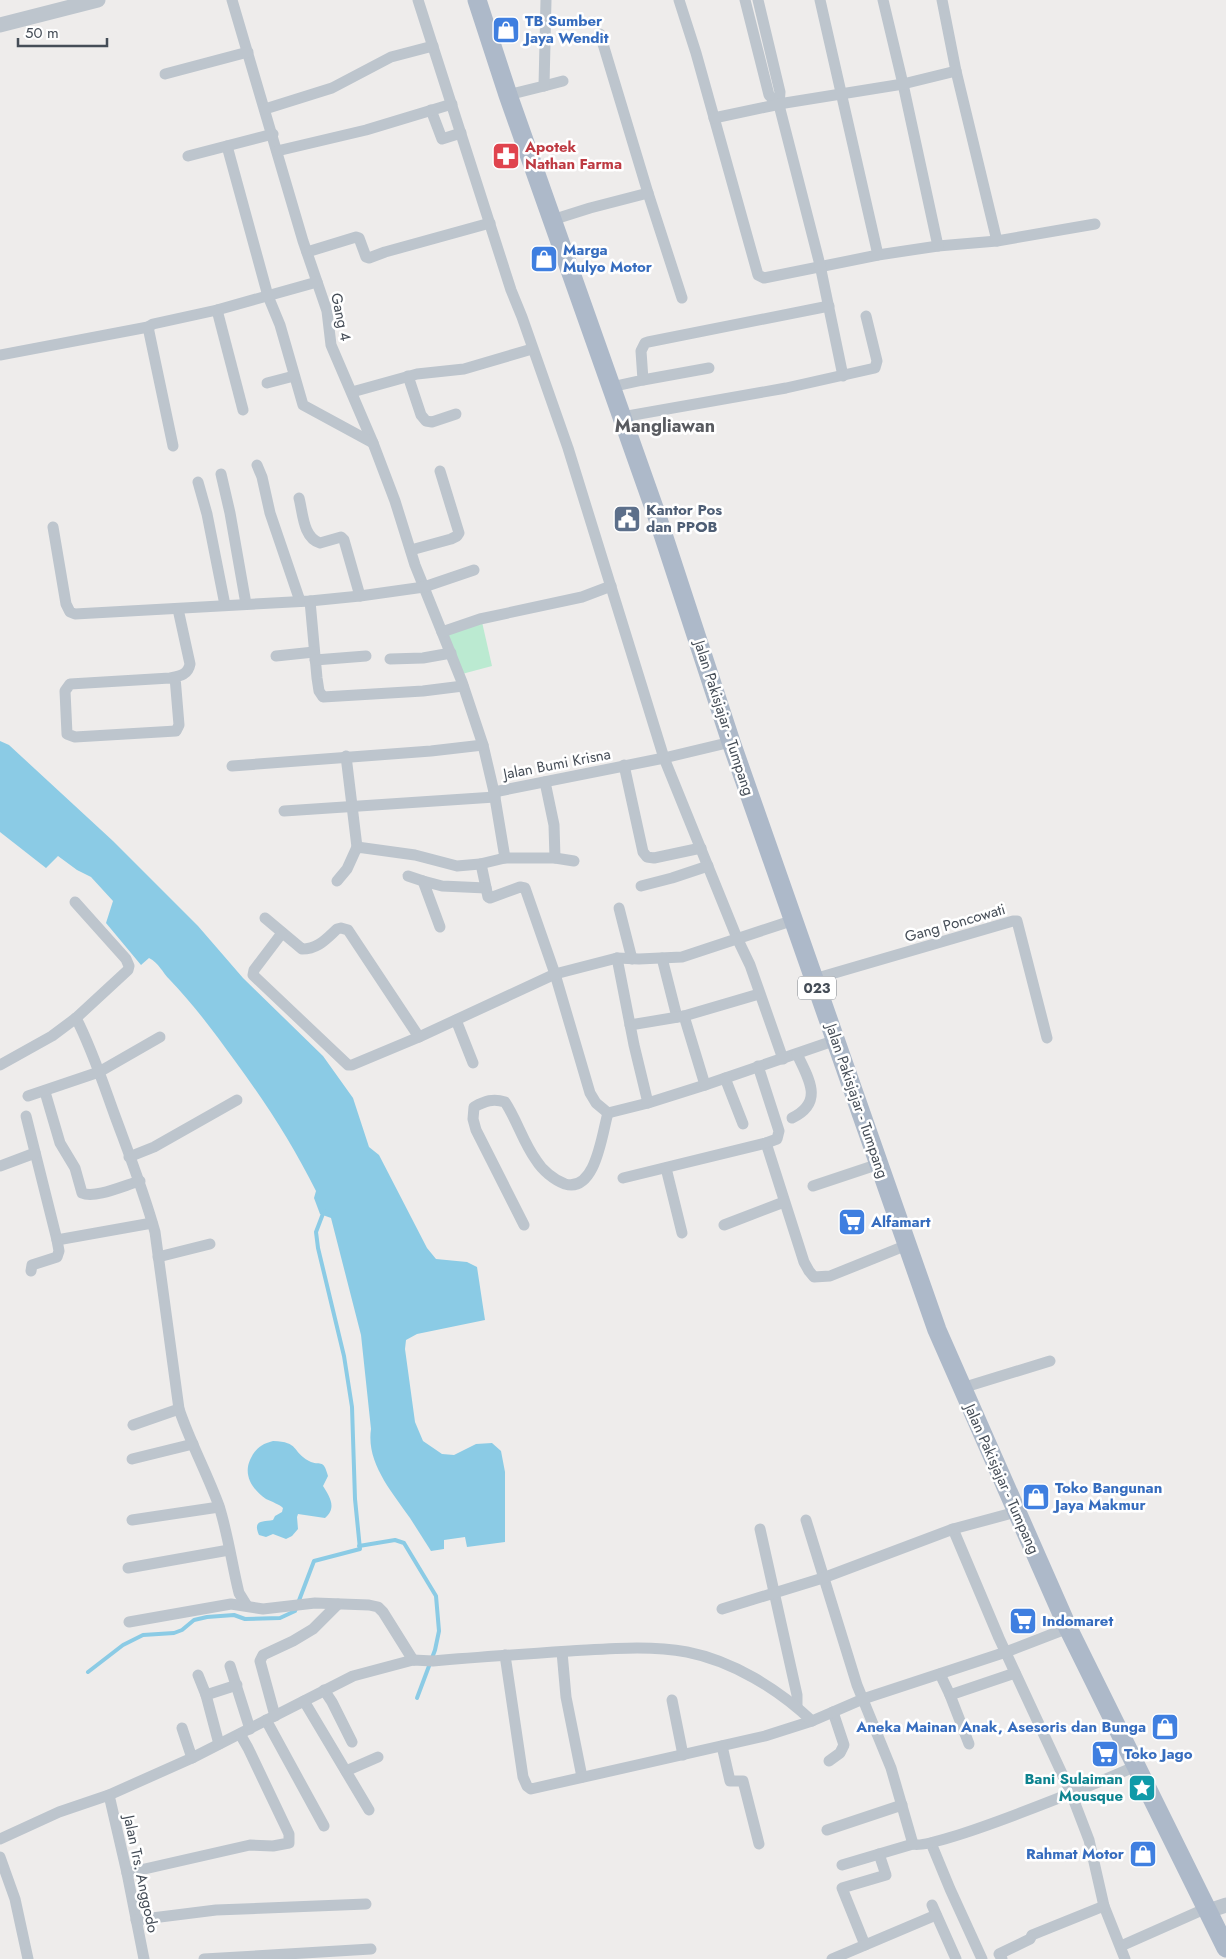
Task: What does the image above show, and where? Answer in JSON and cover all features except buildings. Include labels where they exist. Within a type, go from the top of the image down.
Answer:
[{"type":"main road","name":"Jalan Pakisjajar - Tumpang","points":[[477,0],[508,95],[673,565],[731,742],[934,1322],[1068,1628],[1226,1948]]},
{"type":"street","points":[[0,25],[98,0]]},
{"type":"street","name":"Gang 4","points":[[232,0],[307,252],[328,310],[331,345],[373,443],[442,632]]},
{"type":"street","points":[[418,0],[532,349],[568,448],[664,758],[737,938],[750,965],[783,1058]]},
{"type":"street","points":[[544,86],[546,0]]},
{"type":"street","points":[[679,0],[758,275],[764,278],[820,265],[878,255],[938,246],[997,241],[1095,224]]},
{"type":"street","points":[[745,0],[769,95],[778,105]]},
{"type":"street","points":[[758,0],[780,92],[778,105],[820,265],[843,376]]},
{"type":"street","points":[[820,0],[878,255]]},
{"type":"street","points":[[882,0],[903,84],[938,246]]},
{"type":"street","points":[[942,0],[956,72],[997,241]]},
{"type":"street","points":[[600,34],[682,298]]},
{"type":"street","points":[[265,109],[332,88],[391,58],[433,46]]},
{"type":"street","points":[[165,74],[248,52]]},
{"type":"street","points":[[714,118],[903,84],[956,72]]},
{"type":"street","points":[[508,95],[563,81]]},
{"type":"street","points":[[277,151],[366,130],[452,104]]},
{"type":"street","points":[[431,110],[441,139],[461,133]]},
{"type":"street","points":[[188,156],[273,134]]},
{"type":"street","points":[[227,146],[268,296],[280,325],[301,400],[306,408],[342,425],[373,443]]},
{"type":"street","points":[[552,220],[648,193]]},
{"type":"street","points":[[307,252],[356,237],[359,238],[366,257],[369,258],[490,223]]},
{"type":"street","points":[[0,356],[148,327],[153,324],[217,310],[317,282]]},
{"type":"street","points":[[643,380],[641,350],[645,343],[829,306]]},
{"type":"street","points":[[217,310],[243,410]]},
{"type":"street","points":[[622,417],[843,376],[875,368],[877,364],[866,316]]},
{"type":"street","points":[[148,327],[173,446]]},
{"type":"street","points":[[352,392],[408,376],[464,369],[532,349]]},
{"type":"street","points":[[611,386],[710,368]]},
{"type":"street","points":[[267,383],[294,376]]},
{"type":"street","points":[[408,376],[421,415],[426,421],[432,422],[456,414]]},
{"type":"street","points":[[257,465],[262,477],[270,513],[305,601],[319,691],[323,697],[423,691],[463,686]]},
{"type":"street","points":[[411,550],[451,539],[459,533],[440,471]]},
{"type":"street","points":[[221,474],[246,604]]},
{"type":"street","points":[[198,482],[207,514],[225,605]]},
{"type":"street","points":[[299,498],[310,538],[320,543],[341,537],[344,540],[360,596]]},
{"type":"street","points":[[53,527],[66,604],[70,612],[75,614],[305,601],[360,596],[424,587],[474,570]]},
{"type":"street","points":[[442,632],[480,619],[582,597],[611,586]]},
{"type":"street","points":[[175,677],[179,725],[176,731],[75,737],[67,734],[65,691],[70,684],[175,677],[187,672],[190,664],[178,609]]},
{"type":"street","name":"Jalan Bumi Krisna","points":[[442,632],[484,745],[495,794],[731,742]]},
{"type":"street","points":[[390,659],[423,658],[451,652]]},
{"type":"street","points":[[276,656],[366,656]]},
{"type":"street","points":[[232,766],[431,751],[484,745]]},
{"type":"street","points":[[338,881],[347,869],[357,847],[346,756]]},
{"type":"street","points":[[624,765],[643,852],[647,857],[654,858],[701,848]]},
{"type":"street","points":[[545,782],[554,825],[556,858]]},
{"type":"street","points":[[284,811],[353,807],[495,794],[505,858]]},
{"type":"street","points":[[357,847],[415,855],[457,866],[481,864],[505,858],[556,858],[574,861]]},
{"type":"street","points":[[481,864],[490,898],[520,887],[524,888],[555,974],[590,1093],[596,1103],[608,1113]]},
{"type":"street","points":[[642,886],[708,866]]},
{"type":"street","points":[[408,876],[442,886],[486,888]]},
{"type":"street","points":[[423,881],[440,927]]},
{"type":"street","points":[[0,1066],[52,1036],[76,1018],[128,970],[129,966],[126,959],[75,902]]},
{"type":"street","points":[[619,908],[632,959]]},
{"type":"street","points":[[265,918],[302,949],[310,949],[319,945],[337,929],[348,930],[419,1037]]},
{"type":"street","points":[[282,933],[254,970],[253,975],[348,1065],[356,1064],[419,1037],[555,974],[617,958],[682,957],[794,920]]},
{"type":"street","name":"Gang Poncowati","points":[[814,978],[1017,921],[1048,1038]]},
{"type":"street","points":[[617,958],[648,1103]]},
{"type":"street","points":[[662,958],[680,1017],[705,1085]]},
{"type":"street","points":[[630,1025],[680,1017],[759,994]]},
{"type":"street","points":[[76,1018],[88,1042],[129,1156],[140,1181],[152,1223],[158,1257],[179,1409],[187,1434],[219,1507],[239,1593],[247,1606]]},
{"type":"street","points":[[456,1020],[473,1063]]},
{"type":"street","points":[[28,1096],[45,1092],[99,1072],[160,1037]]},
{"type":"street","points":[[608,1113],[705,1085],[836,1040]]},
{"type":"street","points":[[792,1118],[806,1109],[812,1093],[812,1085],[797,1054]]},
{"type":"street","points":[[623,1178],[777,1139],[779,1131],[758,1066]]},
{"type":"street","points":[[725,1078],[743,1124]]},
{"type":"street","points":[[45,1092],[60,1143],[75,1168],[82,1193],[87,1196],[99,1194],[140,1181]]},
{"type":"street","points":[[524,1225],[476,1130],[473,1119],[474,1107],[496,1099],[505,1102],[536,1161],[548,1174],[559,1182],[569,1185],[579,1183],[588,1178],[594,1165],[608,1113]]},
{"type":"street","points":[[129,1156],[154,1147],[237,1100]]},
{"type":"street","points":[[26,1116],[59,1251],[57,1257],[32,1265],[31,1271]]},
{"type":"street","points":[[766,1143],[804,1262],[808,1271],[814,1277],[830,1276],[907,1245]]},
{"type":"street","points":[[0,1166],[35,1153]]},
{"type":"street","points":[[813,1186],[879,1164]]},
{"type":"street","points":[[666,1168],[682,1233]]},
{"type":"street","points":[[724,1225],[784,1202]]},
{"type":"street","points":[[57,1240],[152,1223]]},
{"type":"street","points":[[158,1257],[210,1244]]},
{"type":"street","points":[[962,1388],[1050,1361]]},
{"type":"street","points":[[133,1425],[179,1409]]},
{"type":"street","points":[[132,1458],[193,1444]]},
{"type":"street","points":[[132,1520],[219,1507]]},
{"type":"street","points":[[722,1609],[823,1578],[953,1529],[1016,1512]]},
{"type":"street","points":[[806,1520],[863,1700],[891,1768],[913,1844]]},
{"type":"street","points":[[760,1529],[797,1695],[797,1707]]},
{"type":"street","points":[[953,1529],[1015,1673],[1071,1793],[1089,1840],[1104,1906],[1125,1959]]},
{"type":"street","points":[[128,1568],[229,1550]]},
{"type":"street","points":[[128,1622],[231,1604],[263,1609],[297,1605],[369,1605],[378,1607],[413,1660]]},
{"type":"street","points":[[324,1826],[271,1718],[260,1661],[263,1655],[313,1629],[338,1604]]},
{"type":"street","points":[[505,1655],[524,1777],[527,1786],[534,1788],[780,1732],[863,1700],[1006,1652],[1068,1628]]},
{"type":"street","points":[[0,1838],[59,1812],[109,1795],[192,1758],[353,1676],[413,1660],[620,1648],[687,1652],[712,1659],[757,1679],[797,1707],[812,1721]]},
{"type":"street","points":[[562,1652],[566,1697],[582,1777]]},
{"type":"street","points":[[128,1872],[250,1844],[273,1846],[289,1843],[289,1834],[248,1748],[237,1685],[230,1666]]},
{"type":"street","points":[[950,1695],[1015,1673]]},
{"type":"street","points":[[940,1674],[969,1744]]},
{"type":"street","points":[[198,1675],[206,1695],[219,1744]]},
{"type":"street","points":[[206,1695],[237,1685]]},
{"type":"street","points":[[324,1690],[352,1742]]},
{"type":"street","points":[[672,1700],[684,1755]]},
{"type":"street","points":[[304,1701],[369,1810]]},
{"type":"street","points":[[829,1761],[840,1753],[844,1746],[833,1712]]},
{"type":"street","points":[[182,1728],[192,1758]]},
{"type":"street","points":[[722,1746],[730,1781],[742,1781],[759,1844]]},
{"type":"street","points":[[346,1771],[378,1757]]},
{"type":"street","points":[[842,1865],[913,1844],[918,1846],[931,1843],[1071,1793],[1136,1766]]},
{"type":"street","name":"Jalan Trs. Anggodo","points":[[109,1795],[128,1872],[144,1959]]},
{"type":"street","points":[[827,1830],[902,1805]]},
{"type":"street","points":[[931,1843],[982,1959]]},
{"type":"street","points":[[866,1945],[842,1888],[886,1875],[879,1854]]},
{"type":"street","points":[[0,1857],[15,1899],[28,1959]]},
{"type":"street","points":[[136,1920],[216,1910],[366,1904]]},
{"type":"street","points":[[1121,1946],[1200,1911],[1208,1911],[1226,1905]]},
{"type":"street","points":[[1002,1959],[999,1954],[1030,1939],[1032,1935],[1104,1906]]},
{"type":"street","points":[[832,1959],[866,1945],[934,1910],[956,1959]]},
{"type":"street","points":[[204,1959],[371,1949]]},
{"type":"green space","points":[[482,622],[492,666],[462,674],[448,634]]},
{"type":"water","points":[[0,741],[9,745],[113,841],[198,926],[243,978],[323,1056],[353,1098],[369,1147],[379,1155],[427,1248],[436,1259],[467,1262],[477,1267],[485,1320],[417,1334],[406,1340],[405,1349],[415,1422],[423,1441],[442,1454],[454,1455],[476,1444],[492,1443],[501,1451],[505,1472],[505,1542],[467,1547],[465,1537],[444,1540],[444,1549],[431,1551],[388,1487],[372,1454],[361,1335],[331,1218],[320,1214],[314,1198],[316,1191],[288,1141],[258,1093],[212,1029],[155,962],[149,958],[141,965],[106,923],[113,901],[91,877],[77,870],[58,856],[46,868],[0,832]]},
{"type":"water","points":[[273,1441],[292,1445],[309,1461],[323,1464],[328,1476],[323,1486],[331,1502],[329,1514],[325,1518],[298,1514],[298,1529],[292,1536],[286,1539],[273,1534],[266,1537],[259,1535],[257,1530],[258,1524],[263,1521],[273,1520],[275,1516],[282,1512],[283,1508],[266,1499],[253,1487],[248,1472],[250,1460],[256,1450],[262,1445]]},
{"type":"waterway","points":[[88,1672],[123,1645],[143,1635],[174,1633],[182,1630],[194,1620],[234,1615],[245,1619],[280,1618],[295,1611],[314,1561],[360,1549],[355,1499],[352,1407],[344,1356],[318,1248],[316,1232],[324,1211]]},
{"type":"waterway","points":[[359,1546],[395,1540],[404,1543],[436,1596],[439,1631],[435,1650],[417,1698]]},
{"type":"place","name":"TB Sumber Jaya Wendit","points":[[506,30]]},
{"type":"place","name":"Apotek Nathan Farma","points":[[506,156]]},
{"type":"place","name":"Marga Mulyo Motor","points":[[544,259]]},
{"type":"place","name":"Kantor Pos dan PPOB","points":[[627,519]]},
{"type":"place","name":"Alfamart","points":[[852,1222]]},
{"type":"place","name":"Toko Bangunan Jaya Makmur","points":[[1036,1497]]},
{"type":"place","name":"Indomaret","points":[[1023,1621]]},
{"type":"place","name":"Aneka Mainan Anak, Asesoris dan Bunga","points":[[1165,1727]]},
{"type":"place","name":"Toko Jago","points":[[1105,1754]]},
{"type":"place","name":"Bani Sulaiman Mousque","points":[[1142,1788]]},
{"type":"place","name":"Rahmat Motor","points":[[1143,1854]]},
{"type":"district","name":"Mangliawan","points":[[665,426]]}]
